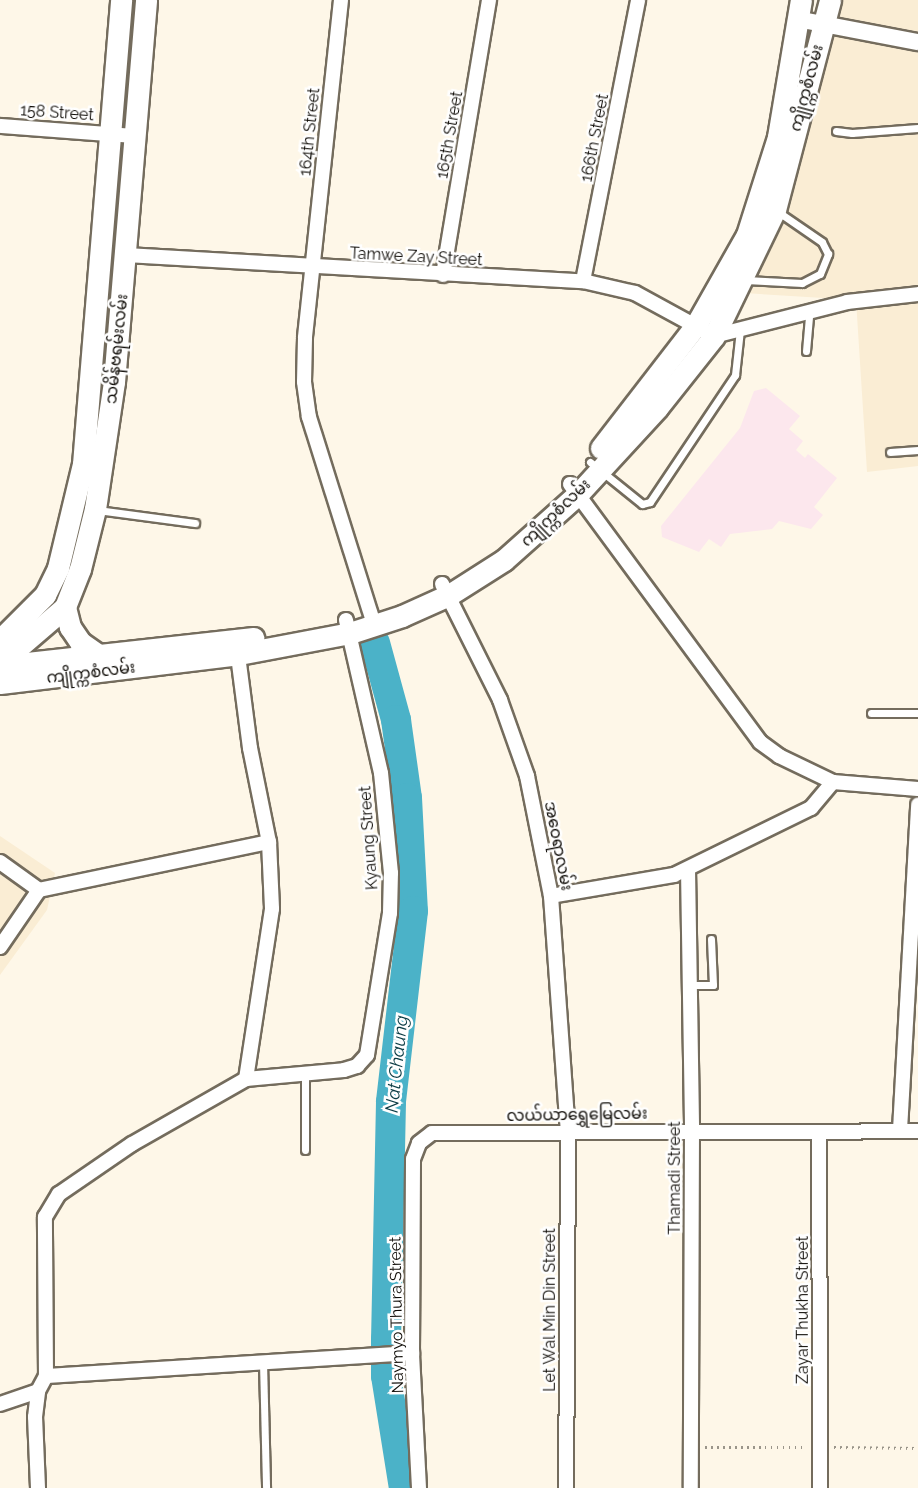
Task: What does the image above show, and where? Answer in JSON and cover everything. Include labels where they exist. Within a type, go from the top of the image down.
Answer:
[{"type":"main road","name":"သမိန်ဗရမ်းလမ်း","points":[[0,640],[38,604],[58,568],[83,464],[112,134],[121,0]]},
{"type":"main road","name":"သမိန်ဗရမ်းလမ်း","points":[[0,664],[65,607],[80,569],[95,509],[108,435],[147,0]]},
{"type":"main road","name":"ကျိုက္ကစံလမ်း","points":[[0,683],[237,647],[348,626],[446,590],[504,560],[595,466],[657,408],[705,331],[736,275],[767,207],[824,26],[830,0]]},
{"type":"main road","name":"ကျိုက္ကစံလမ်း","points":[[767,207],[799,9]]},
{"type":"main road","points":[[106,203],[128,204]]},
{"type":"main road","points":[[100,272],[125,265]]},
{"type":"main road","points":[[65,607],[75,634],[100,656]]},
{"type":"main road","name":"ကျိုက္ကစံလမ်း","points":[[0,664],[237,647]]},
{"type":"street","name":"164th Street","points":[[341,0],[304,338],[306,401],[372,619]]},
{"type":"street","name":"165th Street","points":[[442,275],[489,0]]},
{"type":"street","name":"166th Street","points":[[583,282],[638,0]]},
{"type":"street","points":[[799,9],[824,26],[918,42]]},
{"type":"street","name":"158 Street","points":[[0,126],[134,136]]},
{"type":"street","name":"Tamwe Zay Street","points":[[125,265],[312,267],[583,282],[635,293],[705,331]]},
{"type":"street","points":[[705,331],[740,330],[810,314],[847,302],[918,294]]},
{"type":"street","points":[[574,489],[745,726],[779,756],[833,782],[918,789]]},
{"type":"street","name":"အဝေရာလမ်း","points":[[446,590],[500,700],[527,776],[551,896],[568,1133]]},
{"type":"street","name":"Kyaung Street","points":[[305,1074],[357,1066],[367,1055],[390,913],[391,873],[381,773],[348,626]]},
{"type":"street","points":[[237,647],[250,748],[269,842],[270,932],[246,1079]]},
{"type":"street","points":[[551,896],[674,875],[811,808],[833,782]]},
{"type":"street","points":[[900,1130],[918,804]]},
{"type":"street","points":[[0,947],[39,890],[269,842]]},
{"type":"street","points":[[0,862],[39,890]]},
{"type":"street","name":"Thamadi Street","points":[[687,869],[692,1130],[691,1488]]},
{"type":"street","points":[[39,1488],[35,1417],[38,1391],[46,1376],[44,1235],[51,1205],[59,1194],[90,1171],[246,1079],[305,1074]]},
{"type":"street","name":"လယ်ယာရွှေမြေလမ်း","points":[[419,1143],[432,1133],[692,1130],[918,1131]]},
{"type":"street","name":"Zayar Thukha Street","points":[[819,1132],[820,1488]]},
{"type":"street","name":"Let Wal Min Din Street","points":[[566,1488],[568,1133]]},
{"type":"street","name":"Naymyo Thura Street","points":[[418,1488],[406,1354],[413,1159],[419,1143]]},
{"type":"street","points":[[46,1376],[366,1354],[406,1354]]},
{"type":"street","points":[[0,1404],[38,1391]]},
{"type":"lane","points":[[836,131],[918,128]]},
{"type":"lane","points":[[736,275],[802,283],[820,274],[828,254],[822,242],[767,207]]},
{"type":"lane","points":[[807,351],[810,314]]},
{"type":"lane","points":[[595,466],[642,504],[650,502],[730,385],[738,358],[740,330]]},
{"type":"lane","points":[[890,452],[918,450]]},
{"type":"lane","points":[[95,509],[195,523]]},
{"type":"lane","points":[[871,713],[918,713]]},
{"type":"lane","points":[[690,985],[713,985],[711,939]]},
{"type":"lane","points":[[305,1074],[305,1150]]},
{"type":"lane","points":[[263,1361],[266,1488]]},
{"type":"shaded area","points":[[838,0],[918,0],[918,466],[867,472],[856,300],[744,293]]},
{"type":"shaded area","points":[[766,388],[800,416],[789,429],[803,441],[796,450],[805,458],[808,454],[837,478],[814,507],[823,515],[811,529],[779,521],[772,529],[730,534],[721,547],[709,539],[699,552],[662,537],[661,526],[740,428],[754,391]]},
{"type":"shaded area","points":[[0,836],[55,873],[47,910],[0,975]]},
{"type":"waterway","name":"Nat Chaung","points":[[375,643],[396,720],[407,798],[413,911],[391,1102],[386,1339],[386,1376],[404,1488]]}]
